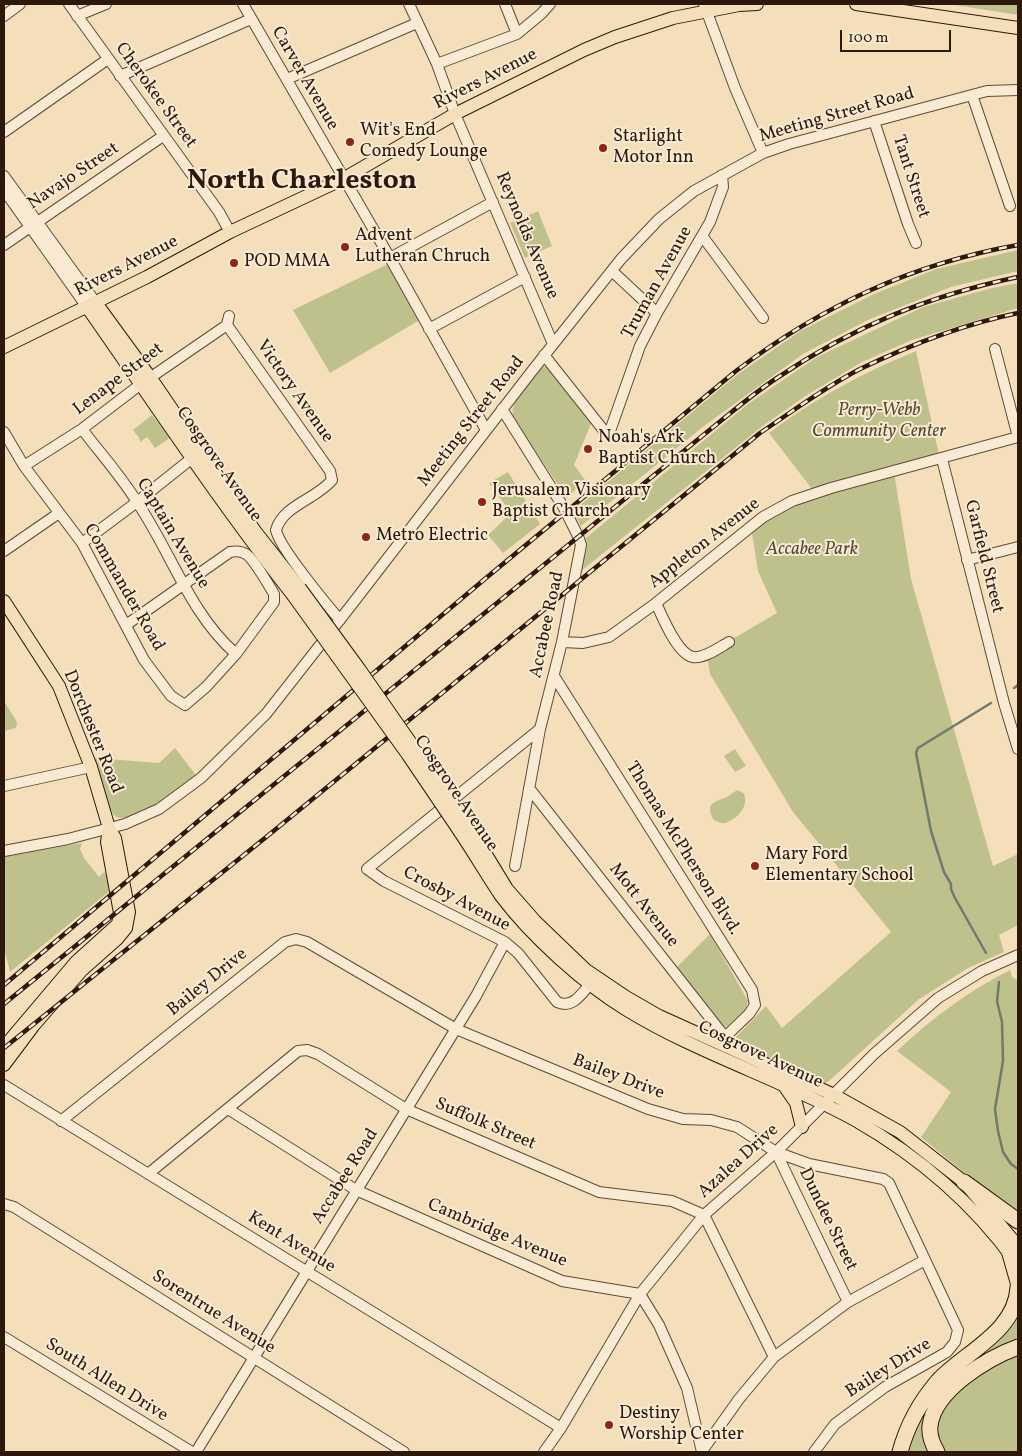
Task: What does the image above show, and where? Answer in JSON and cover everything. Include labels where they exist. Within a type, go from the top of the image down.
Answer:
[{"type":"highway","points":[[964,1182],[1018,1221]]},
{"type":"highway","points":[[1016,1255],[1018,1282]]},
{"type":"highway","points":[[900,1452],[922,1400],[939,1380],[1001,1328],[1012,1312],[1018,1296],[1018,1287]]},
{"type":"highway","points":[[937,1452],[930,1427],[934,1413],[942,1399],[974,1371],[998,1354],[1018,1347]]},
{"type":"main road","name":"Rivers Avenue","points":[[4,347],[91,305],[230,232],[343,179],[456,114],[584,50],[615,37],[705,8],[757,4]]},
{"type":"main road","points":[[856,4],[1018,28]]},
{"type":"main road","name":"Cosgrove Avenue","points":[[91,305],[255,531],[296,591]]},
{"type":"main road","name":"Cosgrove Avenue","points":[[145,380],[191,459],[247,537],[296,591],[360,670],[464,829],[507,889],[535,921],[586,970],[626,998],[659,1016],[725,1042],[834,1095],[900,1132],[964,1182],[1016,1255]]},
{"type":"main road","name":"Dorchester Road","points":[[4,601],[59,686],[91,767],[109,828],[116,838],[129,912],[126,928],[117,940],[82,970],[34,1025],[4,1065]]},
{"type":"main road","name":"Dorchester Road","points":[[4,1048],[76,962],[118,924],[120,914],[107,842],[109,828]]},
{"type":"main road","name":"Cosgrove Avenue","points":[[464,829],[502,896],[531,930],[590,984],[626,1010],[661,1029],[824,1105],[893,1143],[954,1190],[986,1226],[1016,1255]]},
{"type":"main road","points":[[785,1087],[796,1103],[802,1127]]},
{"type":"street","points":[[4,16],[20,4]]},
{"type":"street","name":"Cherokee Street","points":[[69,4],[219,212],[230,232]]},
{"type":"street","points":[[77,16],[106,4]]},
{"type":"street","name":"Carver Avenue","points":[[246,4],[251,19],[390,258],[486,430]]},
{"type":"street","name":"Reynolds Avenue","points":[[409,4],[437,64],[456,114],[553,344]]},
{"type":"street","points":[[505,4],[517,34]]},
{"type":"street","points":[[437,64],[517,34],[550,4]]},
{"type":"street","points":[[705,8],[735,88],[763,153]]},
{"type":"street","points":[[120,76],[251,19]]},
{"type":"street","points":[[287,79],[417,23]]},
{"type":"street","points":[[4,132],[108,59]]},
{"type":"street","name":"Meeting Street Road","points":[[4,851],[68,839],[125,824],[159,810],[201,778],[266,714],[612,270],[659,219],[694,191],[763,153],[874,120],[987,91],[1018,90]]},
{"type":"street","points":[[972,95],[1010,206]]},
{"type":"street","name":"Tant Street","points":[[874,120],[916,243]]},
{"type":"street","name":"Navajo Street","points":[[4,245],[163,136]]},
{"type":"street","name":"Truman Avenue","points":[[544,355],[605,432],[610,431],[640,346],[657,313],[703,237],[720,199],[723,187],[722,175]]},
{"type":"street","name":"Cosgrove Avenue","points":[[4,176],[34,224],[91,305]]},
{"type":"street","name":"Cosgrove Avenue","points":[[4,190],[34,224]]},
{"type":"street","points":[[390,258],[493,202]]},
{"type":"street","points":[[703,237],[763,318]]},
{"type":"street","points":[[612,270],[657,313]]},
{"type":"street","points":[[429,329],[524,277]]},
{"type":"street","name":"Lenape Street","points":[[24,466],[82,429],[145,380],[228,321]]},
{"type":"street","name":"Victory Avenue","points":[[228,321],[330,471],[332,480],[326,488],[281,516],[276,530],[280,540],[304,574],[340,620]]},
{"type":"street","points":[[995,349],[1018,437]]},
{"type":"street","name":"Accabee Road","points":[[502,409],[564,508],[578,536],[580,545],[578,566],[562,642],[540,730],[515,866]]},
{"type":"street","name":"Captain Avenue","points":[[82,429],[137,502],[193,602],[210,627],[221,641],[236,654]]},
{"type":"street","name":"Commander Road","points":[[4,432],[24,466],[82,543],[144,660],[171,696],[185,705],[206,687],[236,654]]},
{"type":"street","name":"Appleton Avenue","points":[[562,642],[584,644],[608,637],[656,603],[763,517],[780,507],[806,496],[1018,437]]},
{"type":"street","points":[[82,543],[191,459]]},
{"type":"street","name":"Garfield Street","points":[[942,459],[1004,703],[1018,749]]},
{"type":"street","points":[[4,551],[59,514]]},
{"type":"street","points":[[967,560],[1018,547]]},
{"type":"street","points":[[126,625],[230,552],[235,551],[246,554],[274,594],[274,602],[236,654]]},
{"type":"street","points":[[656,603],[680,649],[694,658],[707,654],[729,642]]},
{"type":"street","name":"Thomas McPherson Blvd.","points":[[554,676],[752,990],[755,1005],[725,1042]]},
{"type":"street","name":"Crosby Avenue","points":[[540,730],[367,869],[384,881],[505,942],[518,953],[557,1002],[570,1004],[581,996],[590,984]]},
{"type":"street","points":[[4,786],[91,767]]},
{"type":"street","name":"Mott Avenue","points":[[529,788],[725,1042]]},
{"type":"street","name":"Bailey Drive","points":[[61,1121],[285,942],[296,939],[307,942],[456,1029],[648,1109],[684,1119],[711,1120],[737,1127],[776,1152],[809,1164],[883,1179],[889,1183],[958,1330],[955,1342],[947,1352],[885,1387],[835,1424],[814,1452]]},
{"type":"street","name":"Accabee Road","points":[[194,1452],[456,1029],[505,942]]},
{"type":"street","name":"Azalea Drive","points":[[544,1452],[561,1428],[640,1294],[704,1215],[776,1152],[874,1054],[938,998],[982,971],[1018,955]]},
{"type":"street","name":"Suffolk Street","points":[[148,1174],[298,1051],[307,1050],[318,1054],[406,1109],[598,1192],[672,1201],[704,1215]]},
{"type":"street","name":"Kent Avenue","points":[[4,1085],[561,1428]]},
{"type":"street","name":"Cambridge Avenue","points":[[228,1109],[356,1190],[562,1281],[640,1294]]},
{"type":"street","name":"Dundee Street","points":[[776,1152],[848,1302]]},
{"type":"street","name":"Sorentrue Avenue","points":[[4,1204],[14,1207],[404,1452]]},
{"type":"street","points":[[704,1215],[774,1357]]},
{"type":"street","points":[[702,1451],[739,1399],[774,1357],[848,1302],[925,1260]]},
{"type":"street","points":[[640,1294],[659,1325],[687,1388],[702,1451]]},
{"type":"street","name":"South Allen Drive","points":[[4,1337],[194,1452]]},
{"type":"green space","points":[[949,4],[1018,4],[1018,15]]},
{"type":"green space","points":[[538,211],[552,246],[525,258],[510,223]]},
{"type":"green space","points":[[1018,250],[1018,271],[951,287],[868,320],[803,354],[704,426],[581,526],[573,511],[738,374],[802,330],[874,294],[936,269]]},
{"type":"green space","points":[[392,262],[423,318],[330,373],[293,310]]},
{"type":"green space","points":[[1018,283],[1018,308],[912,340],[862,362],[807,395],[764,425],[581,571],[587,546],[586,538],[748,404],[817,357],[923,307],[992,288]]},
{"type":"green space","points":[[916,351],[940,459],[894,472],[911,579],[993,866],[1018,854],[1018,925],[999,935],[1004,952],[968,968],[918,1000],[829,1081],[823,1084],[740,1045],[736,1037],[766,1006],[782,1028],[891,932],[793,812],[710,674],[707,654],[777,613],[758,571],[751,527],[815,493],[769,433],[840,387]]},
{"type":"green space","points":[[547,367],[592,421],[574,465],[585,480],[567,498],[514,420],[513,413],[516,399],[539,369]]},
{"type":"green space","points":[[152,415],[170,438],[155,448],[147,437],[140,442],[133,430]]},
{"type":"green space","points":[[508,472],[540,524],[503,553],[488,535],[511,513],[489,483]]},
{"type":"green space","points":[[4,701],[17,722],[16,728],[4,731]]},
{"type":"green space","points":[[175,748],[196,775],[160,802],[138,814],[121,818],[114,815],[110,809],[94,758],[159,763]]},
{"type":"green space","points":[[735,749],[746,766],[735,772],[724,756]]},
{"type":"green space","points":[[737,790],[744,793],[745,798],[744,807],[738,815],[725,823],[720,823],[713,819],[710,809],[712,804]]},
{"type":"green space","points":[[82,843],[80,849],[84,858],[99,877],[104,872],[106,874],[111,890],[10,972],[4,947],[4,857]]},
{"type":"green space","points":[[710,934],[748,1001],[746,1009],[726,1027],[721,1025],[675,969]]},
{"type":"green space","points":[[1010,970],[1012,977],[1018,980],[1018,1218],[921,1137],[951,1092],[897,1051],[950,1006]]},
{"type":"green space","points":[[1018,1313],[1018,1346],[947,1389],[929,1452],[904,1452],[925,1406]]},
{"type":"green space","points":[[1018,1353],[1018,1452],[940,1452],[937,1443],[937,1422],[947,1405],[971,1378]]},
{"type":"waterway","points":[[1014,688],[1018,685]]},
{"type":"waterway","points":[[986,953],[955,898],[951,884],[944,872],[931,831],[916,753],[918,748],[991,703]]},
{"type":"waterway","points":[[999,982],[997,1001],[1002,1022],[1003,1061],[995,1109],[1003,1152],[1011,1164],[1018,1169]]},
{"type":"railway","points":[[4,985],[486,578],[736,371],[801,327],[869,291],[904,276],[941,264],[979,253],[1018,245]]},
{"type":"railway","points":[[4,1004],[764,387],[834,343],[893,315],[953,293],[1018,277]]},
{"type":"railway","points":[[4,1048],[265,838],[760,433],[834,384],[879,360],[957,329],[1018,313]]},
{"type":"place","name":"Wit's End Comedy Lounge","points":[[350,142]]},
{"type":"place","name":"Starlight Motor Inn","points":[[603,148]]},
{"type":"place","name":"Advent Lutheran Chruch","points":[[345,247]]},
{"type":"place","name":"POD MMA","points":[[234,263]]},
{"type":"place","name":"Noah's Ark Baptist Church","points":[[588,449]]},
{"type":"place","name":"Jerusalem Visionary Baptist Church","points":[[482,502]]},
{"type":"place","name":"Metro Electric","points":[[366,537]]},
{"type":"place","name":"Mary Ford Elementary School","points":[[755,866]]},
{"type":"place","name":"Destiny Worship Center","points":[[609,1425]]},
{"type":"district","name":"North Charleston","points":[[302,183]]},
{"type":"park label","name":"Perry-Webb Community Center","points":[[879,422]]},
{"type":"park label","name":"Accabee Park","points":[[812,551]]}]
